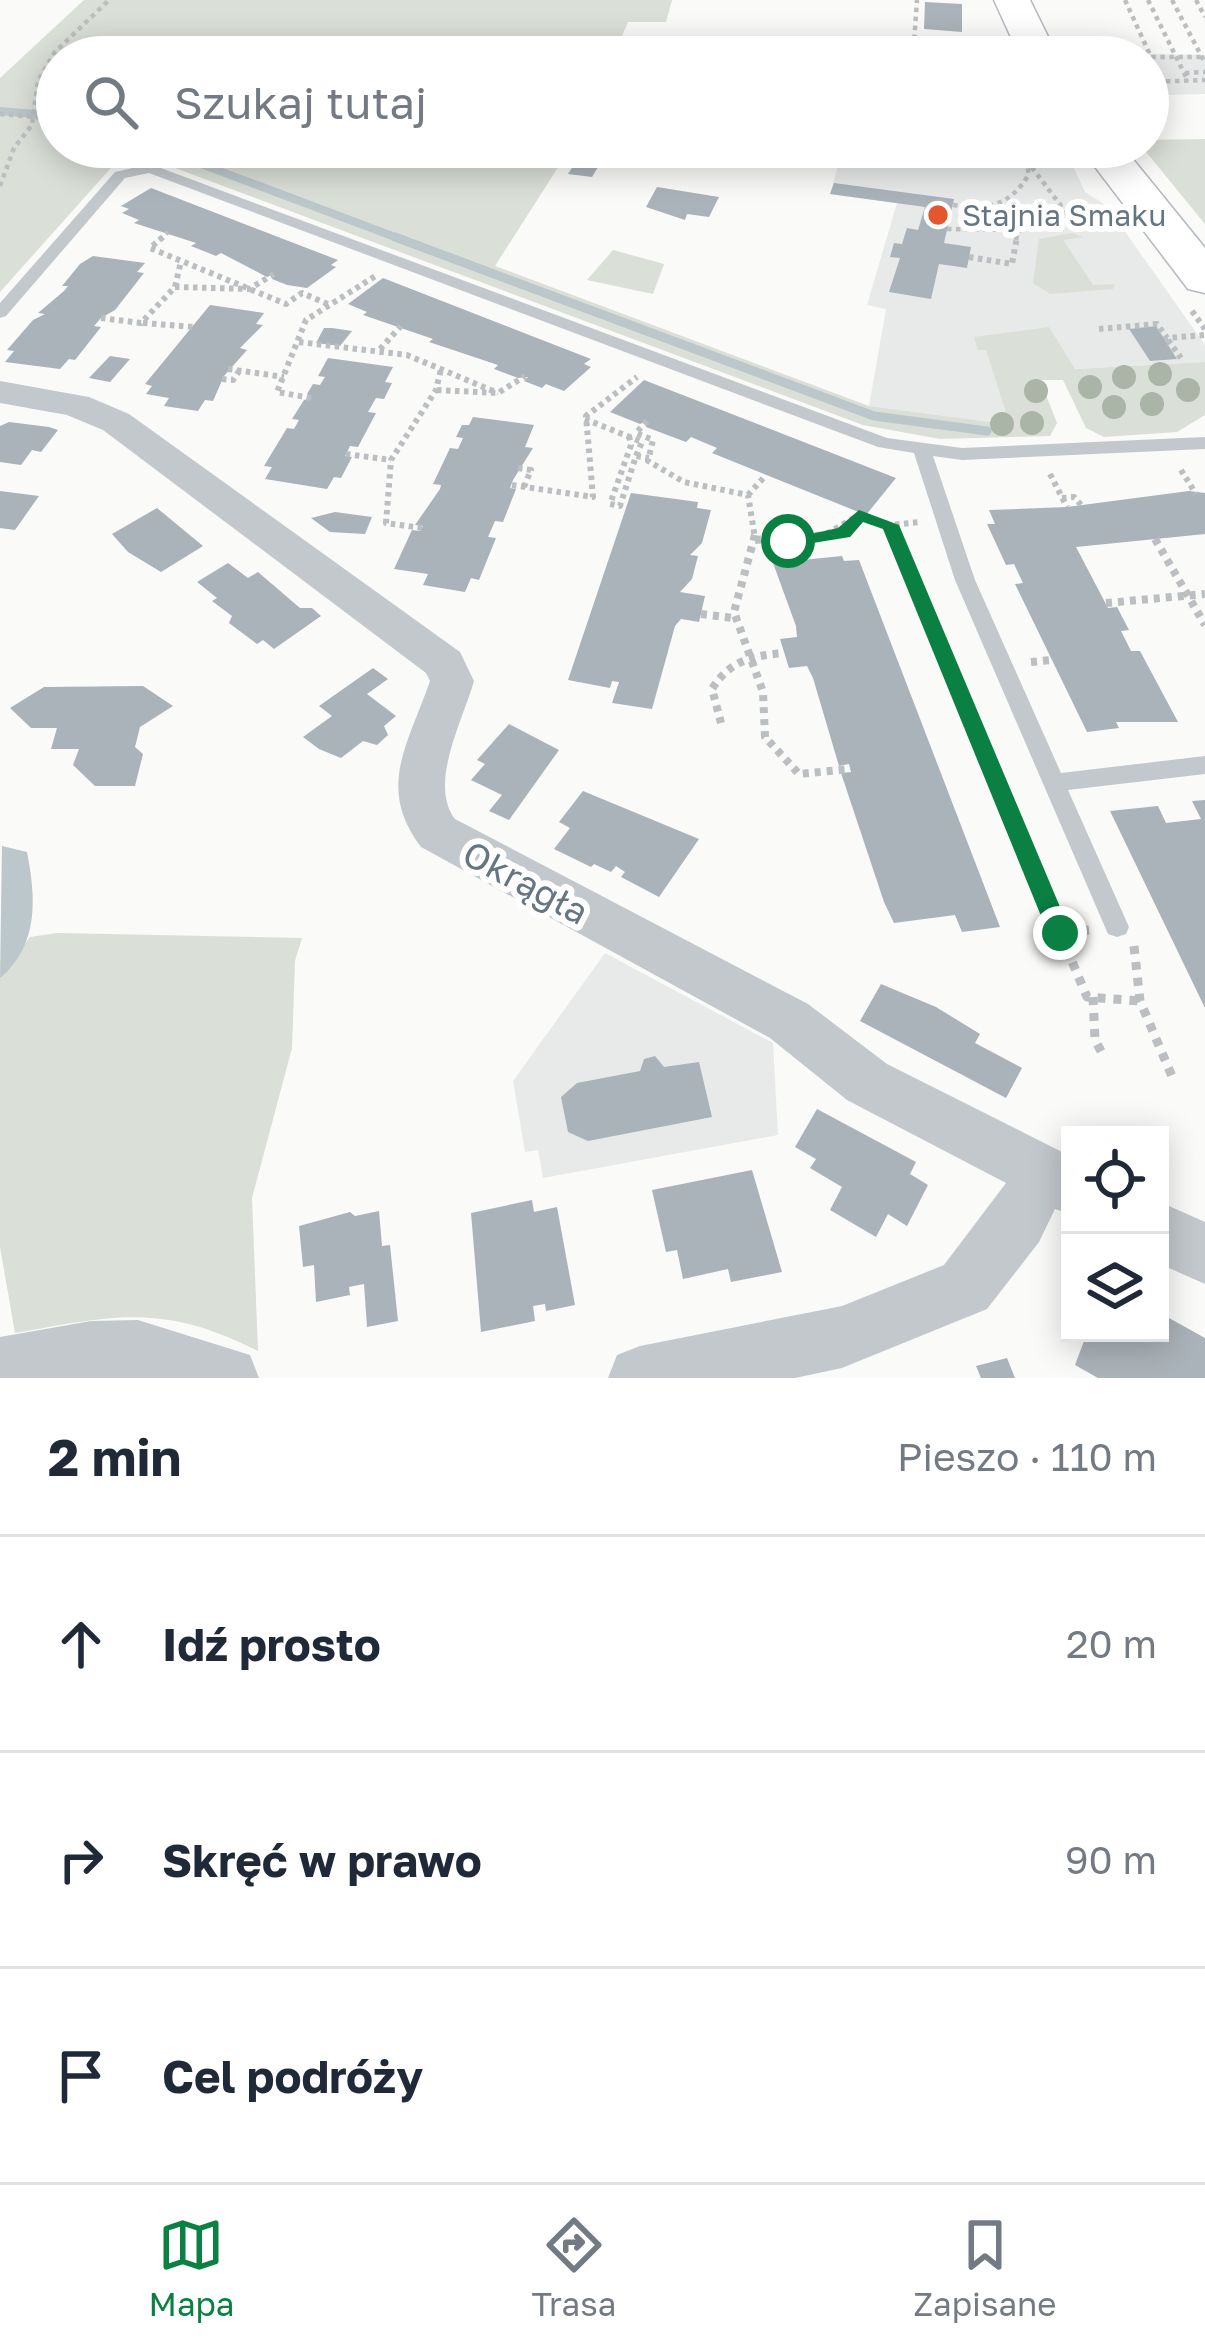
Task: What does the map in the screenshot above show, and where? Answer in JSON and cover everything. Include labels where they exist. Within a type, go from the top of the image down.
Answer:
[{"type":"street","points":[[1012,0],[1029,36]]},
{"type":"street","points":[[1118,168],[1205,279]]},
{"type":"street","name":"Okrągła","points":[[0,392],[76,405],[116,422],[444,663],[452,681],[419,786],[421,811],[438,833],[789,1022],[867,1082],[1056,1179],[964,1287],[842,1336],[640,1378]]},
{"type":"street","points":[[1164,1234],[1205,1254]]},
{"type":"street","points":[[0,1370],[124,1346],[156,1350],[227,1378]]},
{"type":"lane","points":[[0,313],[120,175],[150,168],[884,443],[923,452],[1205,443]]},
{"type":"lane","points":[[923,452],[965,580],[1117,927]]},
{"type":"lane","points":[[1054,783],[1205,765]]},
{"type":"path","points":[[72,36],[109,0]]},
{"type":"path","points":[[914,36],[917,0]]},
{"type":"path","points":[[1125,0],[1142,36]]},
{"type":"path","points":[[1148,0],[1166,36]]},
{"type":"path","points":[[1172,0],[1203,60]]},
{"type":"path","points":[[1196,0],[1205,17]]},
{"type":"path","points":[[1169,43],[1186,77]]},
{"type":"path","points":[[1169,57],[1203,60]]},
{"type":"path","points":[[1169,79],[1205,76]]},
{"type":"path","points":[[0,185],[14,148],[32,125],[36,90]]},
{"type":"path","points":[[0,114],[36,117]]},
{"type":"path","points":[[953,205],[1001,208],[1021,190],[1029,168]]},
{"type":"path","points":[[947,229],[1018,231],[1068,214],[1032,168]]},
{"type":"path","points":[[969,257],[1012,264],[1018,231]]},
{"type":"path","points":[[168,232],[150,248],[286,304],[302,293],[328,304]]},
{"type":"path","points":[[141,323],[175,287],[181,261]]},
{"type":"path","points":[[367,264],[388,272]]},
{"type":"path","points":[[175,287],[249,289],[274,274]]},
{"type":"path","points":[[311,398],[278,392],[306,320],[369,280]]},
{"type":"path","points":[[101,318],[194,327]]},
{"type":"path","points":[[1099,328],[1157,324],[1181,358]]},
{"type":"path","points":[[380,350],[401,326]]},
{"type":"path","points":[[1167,338],[1205,335]]},
{"type":"path","points":[[298,342],[380,350],[498,393]]},
{"type":"path","points":[[630,365],[649,372]]},
{"type":"path","points":[[228,369],[284,377]]},
{"type":"path","points":[[422,528],[386,523],[391,460],[436,390],[440,369]]},
{"type":"path","points":[[222,379],[233,380],[239,371]]},
{"type":"path","points":[[436,390],[498,393],[525,376]]},
{"type":"path","points":[[585,419],[614,390],[629,383]]},
{"type":"path","points":[[585,419],[629,436],[641,442],[620,506],[610,505],[632,445],[629,436]]},
{"type":"path","points":[[512,484],[593,497],[585,419]]},
{"type":"path","points":[[647,421],[636,433],[653,440],[649,458]]},
{"type":"path","points":[[346,454],[391,460]]},
{"type":"path","points":[[636,456],[649,458],[684,482],[748,495]]},
{"type":"path","points":[[518,468],[531,470],[524,487]]},
{"type":"path","points":[[1181,470],[1196,494]]},
{"type":"path","points":[[1051,474],[1065,503],[1074,497],[1082,506]]},
{"type":"path","points":[[748,495],[766,475]]},
{"type":"path","points":[[748,495],[755,540],[742,565],[734,618],[752,656],[768,720],[765,737],[799,774],[850,769]]},
{"type":"path","points":[[755,540],[844,533],[859,515],[891,525],[922,521]]},
{"type":"path","points":[[891,525],[1088,998],[1140,1001]]},
{"type":"path","points":[[1155,539],[1205,625]]},
{"type":"path","points":[[1106,603],[1205,593]]},
{"type":"path","points":[[701,614],[734,618]]},
{"type":"path","points":[[721,723],[712,688],[723,668],[752,656],[784,653]]},
{"type":"path","points":[[1024,663],[1051,659]]},
{"type":"path","points":[[1060,933],[1131,925],[1140,1001],[1174,1081]]},
{"type":"path","points":[[1093,997],[1095,1040],[1103,1055]]},
{"type":"shaded area","points":[[84,0],[672,0],[666,22],[628,22],[622,36],[45,36]]},
{"type":"shaded area","points":[[36,45],[36,168],[111,168],[0,292],[0,78]]},
{"type":"shaded area","points":[[1169,54],[1205,55],[1205,94],[1169,95]]},
{"type":"shaded area","points":[[1205,139],[1205,224],[1159,168],[1169,168],[1169,140]]},
{"type":"shaded area","points":[[175,168],[558,168],[495,266],[869,406],[991,422],[1006,412],[986,350],[978,350],[974,337],[1049,327],[1075,369],[1205,362],[1205,415],[1177,432],[1104,437],[1086,428],[1063,380],[1040,380],[1057,423],[1050,436],[940,439],[863,425]]},
{"type":"shaded area","points":[[837,168],[1074,168],[1085,192],[1107,206],[1205,345],[1205,362],[1017,372],[1022,403],[991,422],[869,406],[886,309],[867,305],[897,203],[830,194]]},
{"type":"shaded area","points":[[1072,233],[1083,237],[1063,240],[1093,285],[1115,284],[1113,289],[1050,294],[1033,283],[1039,239]]},
{"type":"shaded area","points":[[613,250],[664,264],[653,294],[587,280]]},
{"type":"shaded area","points":[[2,846],[27,852],[33,903],[22,951],[0,978]]},
{"type":"shaded area","points":[[57,933],[302,938],[295,961],[292,1048],[252,1198],[258,1351],[194,1325],[139,1317],[15,1333],[0,1247],[0,978],[30,937]]},
{"type":"shaded area","points":[[605,953],[773,1043],[778,1135],[543,1178],[538,1150],[525,1152],[513,1081]]},
{"type":"building","points":[[925,2],[962,4],[962,32],[924,29]]},
{"type":"building","points":[[572,168],[597,168],[592,177],[568,174]]},
{"type":"building","points":[[834,183],[954,199],[944,243],[971,247],[967,268],[939,264],[931,299],[889,292],[900,258],[890,257],[894,243],[902,244],[907,228],[918,230],[925,207],[830,194]]},
{"type":"building","points":[[657,187],[719,197],[709,217],[687,214],[685,220],[646,207]]},
{"type":"building","points":[[151,188],[338,260],[331,265],[336,267],[307,288],[287,285],[272,279],[274,274],[267,277],[221,253],[216,256],[191,246],[196,243],[134,223],[139,220],[122,213],[129,209],[121,206]]},
{"type":"building","points":[[93,256],[145,263],[137,272],[144,273],[115,310],[94,326],[101,327],[75,360],[69,359],[60,369],[5,362],[14,351],[7,350],[33,320],[45,314],[38,313],[64,291],[68,286],[62,286],[80,264]]},
{"type":"building","points":[[383,278],[591,359],[584,364],[591,367],[564,391],[546,384],[542,388],[524,381],[528,377],[494,369],[498,365],[429,342],[433,339],[363,315],[367,312],[348,304]]},
{"type":"building","points":[[210,305],[264,313],[256,324],[263,325],[240,348],[247,350],[224,376],[213,401],[205,400],[198,411],[164,406],[169,398],[146,394],[152,386],[145,384]]},
{"type":"building","points":[[1156,326],[1177,359],[1150,361],[1129,329]]},
{"type":"building","points":[[324,328],[352,331],[340,346],[316,343]]},
{"type":"building","points":[[110,356],[130,359],[110,382],[89,378]]},
{"type":"building","points":[[328,358],[393,367],[385,382],[392,383],[384,399],[376,398],[368,412],[376,413],[358,447],[350,446],[345,456],[352,457],[341,478],[334,477],[327,489],[265,479],[272,467],[264,466],[287,428],[294,429],[299,420],[292,419],[304,400],[311,398],[307,394],[313,384],[320,385],[325,377],[318,376]]},
{"type":"building","points":[[644,380],[896,478],[866,515],[712,453],[717,448],[691,437],[686,442],[646,427],[647,421],[640,424],[610,412]]},
{"type":"building","points":[[473,417],[534,425],[525,447],[533,448],[513,480],[510,488],[516,489],[503,522],[495,521],[488,537],[496,538],[479,580],[471,578],[465,592],[423,585],[428,574],[394,569],[412,530],[420,531],[423,526],[415,525],[440,489],[441,485],[433,484],[450,448],[458,449],[463,438],[456,437]]},
{"type":"building","points":[[9,422],[58,430],[41,452],[32,450],[21,465],[0,462],[0,426]]},
{"type":"building","points":[[0,491],[39,496],[15,530],[0,528]]},
{"type":"building","points":[[1189,491],[1205,493],[1205,534],[1076,547],[1108,608],[1117,607],[1129,630],[1121,631],[1131,651],[1140,651],[1178,722],[1116,722],[1119,728],[1087,732],[1015,584],[1023,583],[1014,564],[1006,565],[987,524],[995,524],[989,510],[1067,507]]},
{"type":"building","points":[[631,493],[698,502],[697,508],[711,510],[702,543],[690,555],[698,556],[692,579],[680,592],[705,596],[699,622],[681,619],[675,626],[652,709],[612,703],[619,682],[612,681],[610,688],[568,680]]},
{"type":"building","points":[[157,508],[203,546],[161,572],[128,552],[112,534]]},
{"type":"building","points":[[335,512],[372,517],[365,534],[330,532],[311,518]]},
{"type":"building","points":[[842,556],[844,561],[859,560],[1000,927],[962,932],[955,915],[894,923],[884,902],[841,773],[851,772],[849,764],[839,766],[807,666],[789,668],[780,639],[797,637],[796,626],[773,563]]},
{"type":"building","points":[[228,563],[248,578],[258,572],[300,608],[312,608],[321,616],[274,649],[263,640],[257,644],[229,623],[232,616],[197,582]]},
{"type":"building","points":[[373,668],[388,679],[367,694],[396,716],[384,726],[388,735],[377,745],[363,741],[341,758],[303,737],[332,716],[319,706]]},
{"type":"building","points":[[143,686],[173,706],[140,727],[135,747],[143,754],[135,786],[95,786],[73,765],[79,749],[51,749],[57,728],[31,728],[10,708],[44,687]]},
{"type":"building","points":[[509,724],[559,750],[509,820],[489,811],[502,795],[471,780],[485,764],[477,760]]},
{"type":"building","points":[[583,791],[699,839],[659,897],[621,877],[625,872],[616,866],[611,872],[594,864],[591,867],[554,849],[570,828],[559,822]]},
{"type":"building","points":[[1205,800],[1205,1008],[1110,811],[1158,806],[1166,823],[1201,819],[1192,801]]},
{"type":"building","points":[[881,984],[936,1007],[980,1034],[975,1043],[1022,1068],[1006,1098],[860,1021]]},
{"type":"building","points":[[655,1056],[664,1067],[699,1062],[712,1117],[588,1141],[568,1132],[561,1097],[577,1083],[640,1071],[644,1059]]},
{"type":"building","points":[[817,1109],[916,1162],[910,1174],[928,1185],[907,1226],[888,1214],[876,1237],[830,1210],[842,1187],[810,1168],[816,1159],[795,1147]]},
{"type":"building","points":[[752,1170],[782,1272],[731,1282],[728,1269],[683,1279],[677,1250],[666,1252],[652,1190]]},
{"type":"building","points":[[532,1200],[534,1212],[557,1207],[575,1305],[546,1311],[545,1304],[533,1306],[535,1321],[481,1332],[471,1213]]},
{"type":"building","points":[[379,1211],[382,1246],[390,1245],[398,1321],[367,1327],[364,1284],[349,1287],[350,1295],[316,1302],[314,1265],[303,1267],[299,1226],[350,1212],[355,1216]]},
{"type":"building","points":[[1169,1318],[1205,1338],[1205,1378],[1098,1378],[1075,1365],[1084,1342],[1169,1342]]},
{"type":"building","points":[[1007,1358],[1015,1378],[981,1378],[976,1366]]},
{"type":"waterway","points":[[0,111],[36,114]]},
{"type":"waterway","points":[[212,168],[399,239]]},
{"type":"waterway","points":[[395,237],[399,239]]},
{"type":"waterway","points":[[399,239],[874,416],[987,431]]},
{"type":"place","name":"Stajnia Smaku","points":[[938,215]]},
{"type":"route","points":[[788,541],[844,533],[859,515],[891,525],[1060,933]]}]
